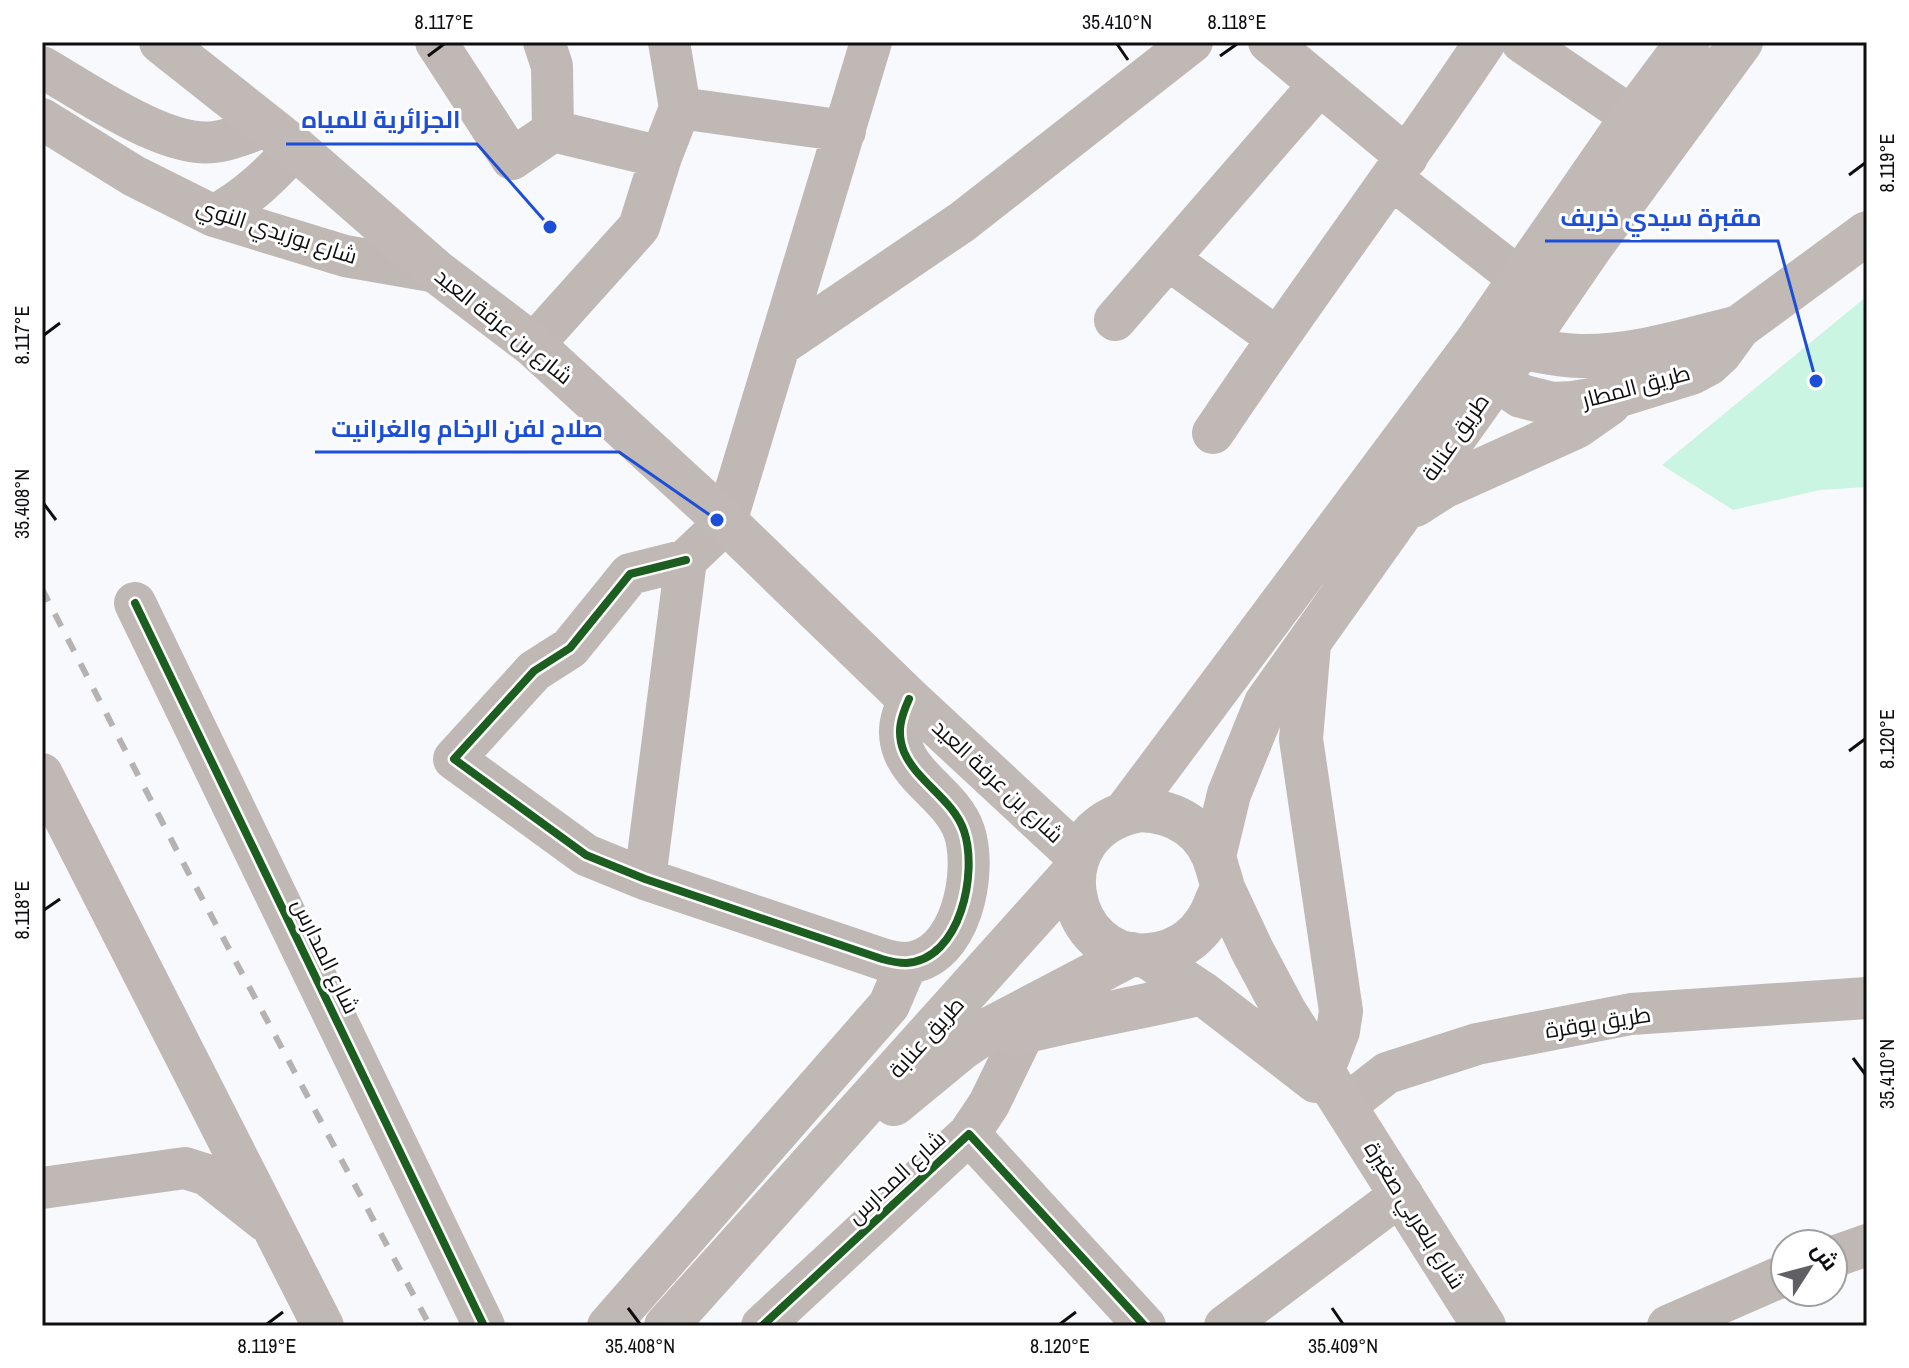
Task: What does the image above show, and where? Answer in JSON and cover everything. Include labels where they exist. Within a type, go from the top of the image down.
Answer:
[{"type":"main road","name":"شارع بن عرفة العيد","points":[[161,42],[281,137],[437,272],[533,345],[726,522],[1076,864]]},
{"type":"main road","name":"طريق عنابة","points":[[1218,871],[1229,794],[1266,703],[1400,515],[1485,361],[1520,279],[1688,42]]},
{"type":"main road","name":"طريق عنابة","points":[[1125,813],[1485,361],[1523,346],[1590,248],[1741,42]]},
{"type":"main road","name":"طريق المطار","points":[[1485,361],[1512,392],[1541,403],[1573,403],[1620,395],[1691,373],[1720,353],[1739,327],[1867,233]]},
{"type":"main road","name":"طريق المطار","points":[[1523,346],[1555,355],[1614,356],[1739,327]]},
{"type":"main road","points":[[1400,515],[1443,487],[1576,427],[1620,395]]},
{"type":"main road","points":[[1310,638],[1301,739],[1341,1011],[1334,1088]]},
{"type":"main road","points":[[1140,810],[1170,814],[1197,831],[1218,871],[1203,928],[1188,943],[1168,952],[1139,955],[1099,939],[1078,909],[1073,891],[1076,864],[1097,829],[1125,813],[1140,810]]},
{"type":"main road","name":"طريق عنابة","points":[[677,1314],[1076,864]]},
{"type":"main road","name":"شارع بلعربي صغيرة","points":[[1218,871],[1258,962],[1484,1326]]},
{"type":"main road","name":"طريق عنابة","points":[[778,1200],[962,1048],[1034,1004],[1139,955]]},
{"type":"main road","name":"شارع بلعربي صغيرة","points":[[1139,955],[1202,993],[1334,1088]]},
{"type":"main road","points":[[962,1048],[1069,1019],[1144,1007],[1202,993]]},
{"type":"street","points":[[436,42],[512,159],[553,131],[661,157]]},
{"type":"street","points":[[544,42],[552,66],[553,131]]},
{"type":"street","points":[[533,345],[639,227],[680,108],[669,42]]},
{"type":"street","points":[[871,42],[726,522],[686,560],[630,574],[570,648],[534,671],[454,759],[586,855],[645,879],[882,959],[907,963],[930,954],[948,938],[959,918],[966,891],[968,855],[963,829],[945,802],[913,768],[904,752],[899,734],[900,719],[909,699]]},
{"type":"street","points":[[779,346],[962,222],[1192,42]]},
{"type":"street","points":[[1269,42],[1320,84],[1399,167],[1520,279]]},
{"type":"street","points":[[1213,433],[1485,42]]},
{"type":"street","points":[[1522,42],[1632,117]]},
{"type":"street","points":[[42,67],[129,117],[179,139],[213,143],[281,137],[268,179],[240,202],[214,216]]},
{"type":"street","points":[[1115,320],[1320,84]]},
{"type":"street","points":[[680,108],[845,131]]},
{"type":"street","name":"شارع بوزيدي النوي","points":[[42,119],[134,176],[214,216],[345,256],[437,272]]},
{"type":"street","points":[[1168,259],[1277,338]]},
{"type":"street","points":[[645,879],[686,560]]},
{"type":"street","name":"شارع المدارس","points":[[135,603],[484,1326]]},
{"type":"street","points":[[42,774],[323,1326]]},
{"type":"street","points":[[608,1326],[889,1005],[907,963]]},
{"type":"street","name":"طريق بوقرة","points":[[1334,1088],[1477,1044],[1631,1014],[1867,998]]},
{"type":"street","points":[[969,1134],[989,1104],[1024,1032]]},
{"type":"street","name":"شارع المدارس","points":[[762,1326],[969,1134],[1145,1326]]},
{"type":"street","points":[[42,1188],[185,1168],[207,1175],[274,1229]]},
{"type":"street","points":[[1225,1326],[1402,1194]]},
{"type":"street","points":[[1668,1326],[1769,1282]]},
{"type":"green space","points":[[1867,296],[1867,487],[1820,490],[1733,510],[1662,465]]},
{"type":"railway","points":[[42,589],[188,872],[430,1326]]},
{"type":"cycle path","points":[[686,560],[630,574],[570,648],[534,671],[454,759],[586,855],[645,879],[882,959],[906,963],[925,958],[940,947],[952,931],[961,911],[969,868],[968,848],[959,820],[917,772],[904,752],[900,725],[909,699]]},
{"type":"cycle path","points":[[135,603],[484,1326]]},
{"type":"cycle path","points":[[762,1326],[969,1134],[1145,1326]]},
{"type":"place","name":"الجزائرية للمياه","points":[[550,227]]},
{"type":"place","name":"مقبرة سيدي خريف","points":[[1816,381]]},
{"type":"place","name":"صلاح لفن الرخام والغرانيت","points":[[717,520]]}]
